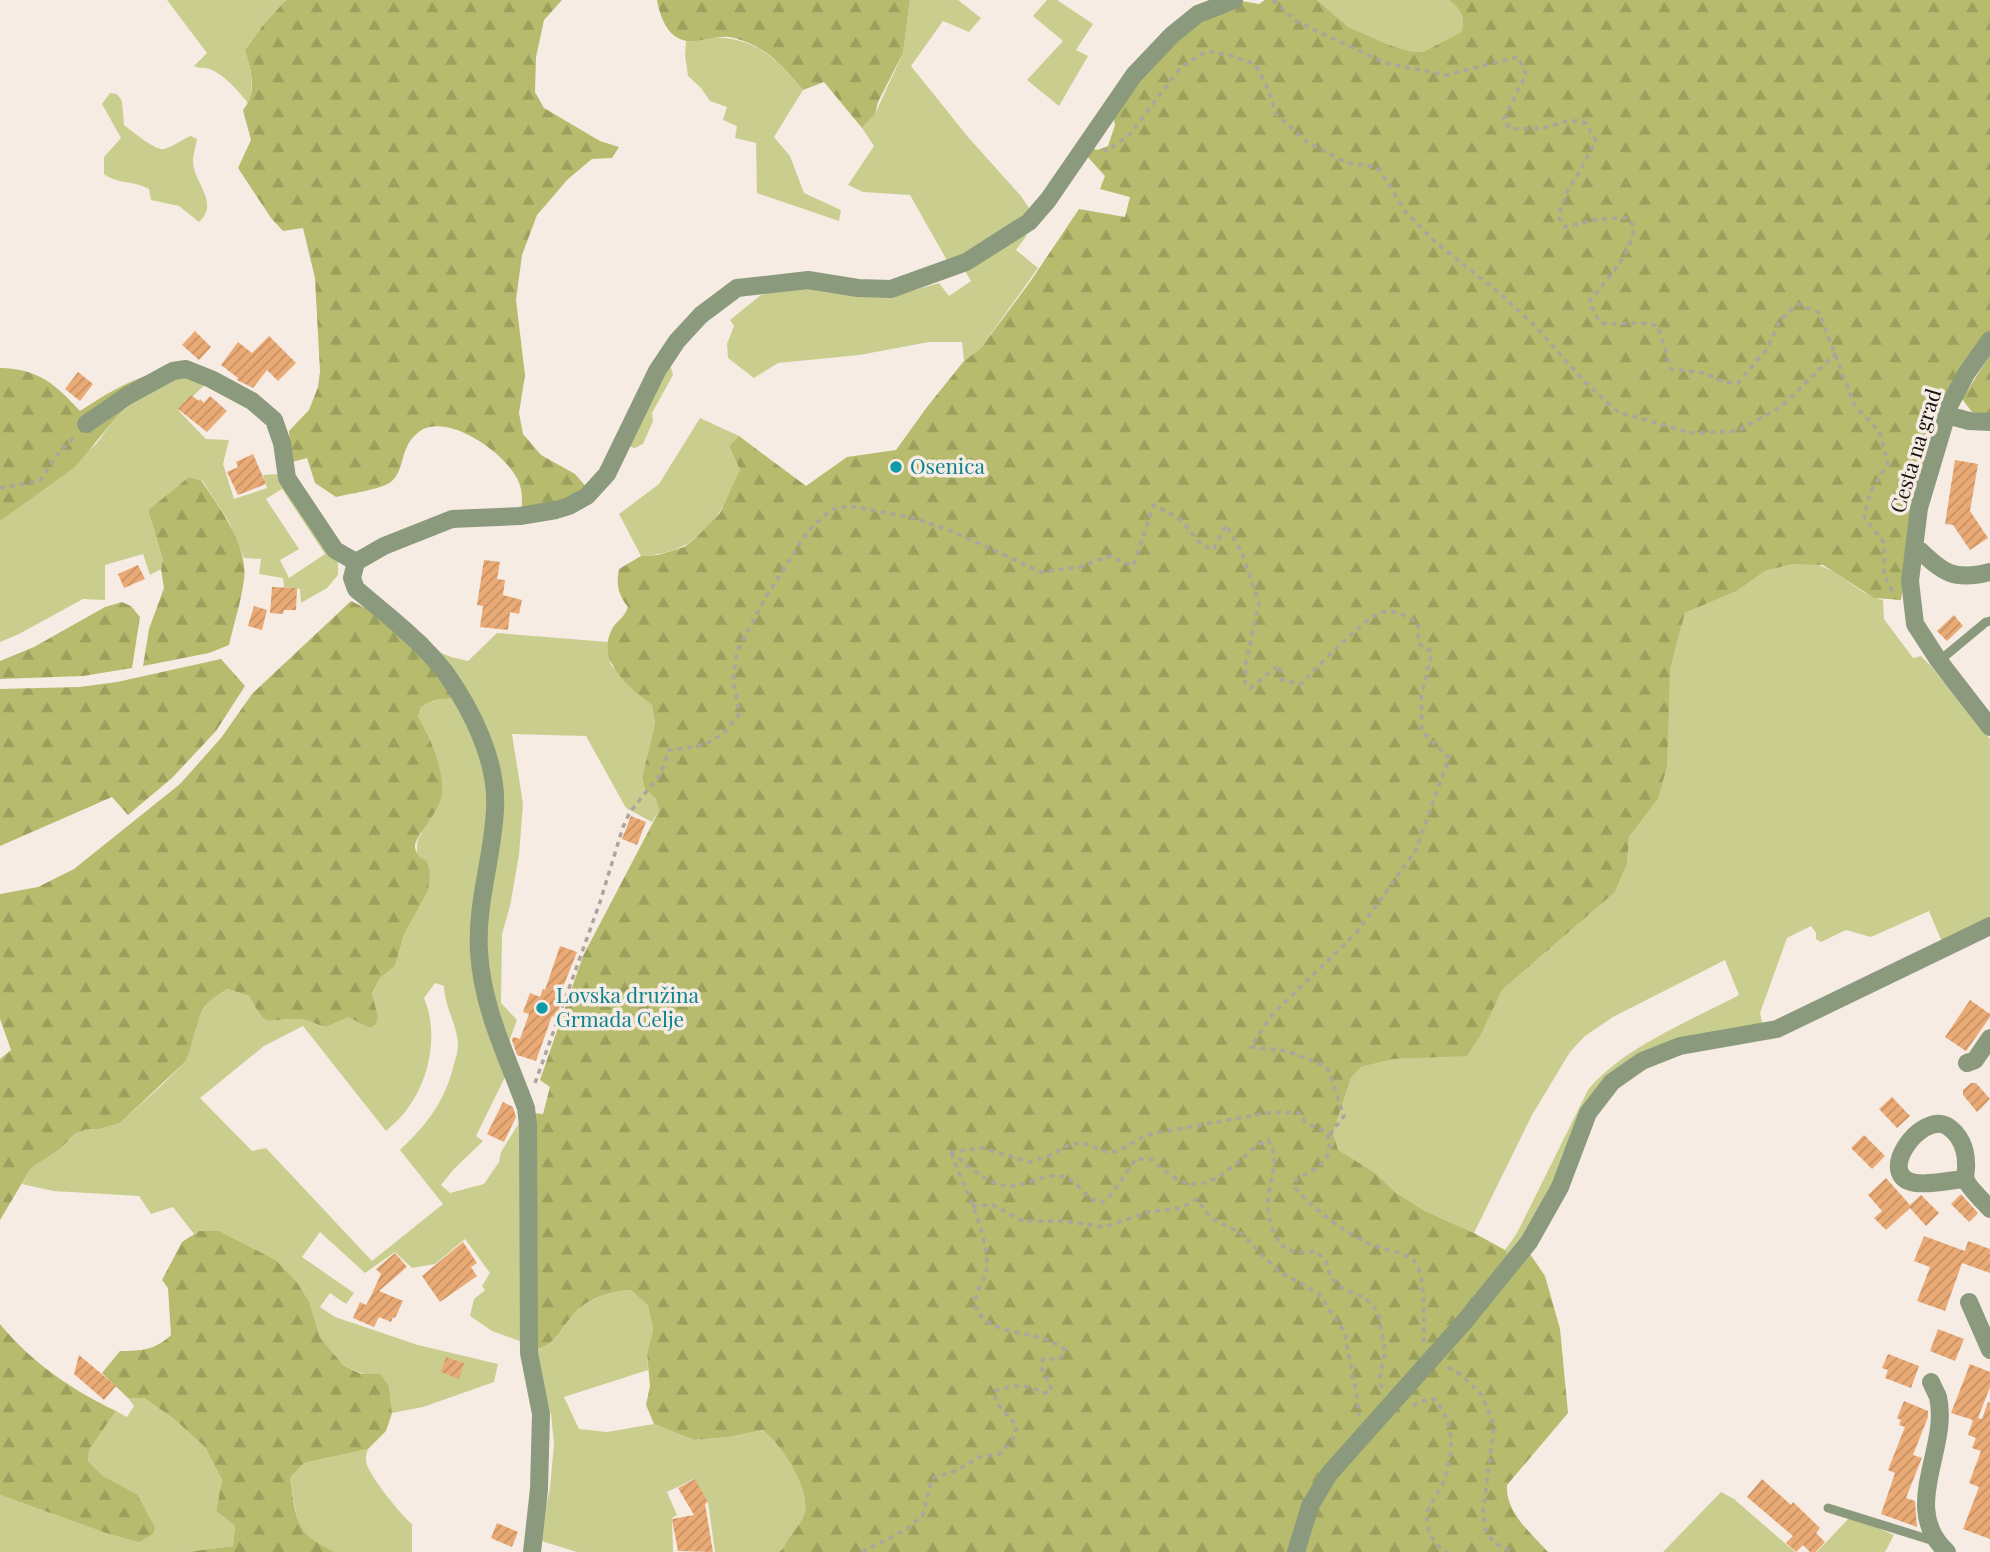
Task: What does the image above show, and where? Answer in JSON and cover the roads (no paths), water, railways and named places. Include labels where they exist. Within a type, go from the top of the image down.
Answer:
[{"type":"street","points":[[532,1552],[539,1489],[541,1414],[529,1353],[526,1108],[487,1007],[479,952],[479,921],[495,808],[493,776],[469,712],[444,671],[415,641],[356,589],[352,578],[356,562],[384,545],[452,519],[520,516],[544,512],[569,506],[587,496],[607,474],[657,371],[677,341],[701,315],[737,288],[808,280],[858,288],[891,289],[966,262],[1029,222],[1048,200],[1134,75],[1172,35],[1198,15],[1234,0]]},
{"type":"street","name":"Cesta na grad","points":[[1990,341],[1966,374],[1950,404],[1919,508],[1910,581],[1915,624],[1939,661],[1990,727]]},
{"type":"street","points":[[86,424],[127,396],[173,371],[186,369],[211,379],[252,401],[274,420],[282,443],[287,478],[335,550],[356,562]]},
{"type":"street","points":[[1947,415],[1969,421],[1990,422]]},
{"type":"street","points":[[1915,546],[1950,575],[1973,577],[1990,572]]},
{"type":"street","points":[[1296,1552],[1310,1506],[1329,1474],[1500,1280],[1529,1242],[1560,1187],[1588,1113],[1612,1082],[1642,1061],[1680,1046],[1777,1030],[1990,926]]},
{"type":"street","points":[[1967,1063],[1975,1060],[1990,1038]]},
{"type":"street","points":[[1965,1179],[1990,1209]]},
{"type":"street","points":[[1969,1302],[1990,1350]]},
{"type":"street","points":[[1931,1382],[1938,1397],[1938,1429],[1926,1499],[1930,1529],[1941,1548]]},
{"type":"lane","points":[[1939,661],[1990,621]]},
{"type":"lane","points":[[1828,1508],[1941,1548]]},
{"type":"place","name":"Osenica","points":[[896,467]]},
{"type":"place","name":"Lovska družina Grmada Celje","points":[[542,1008]]}]
